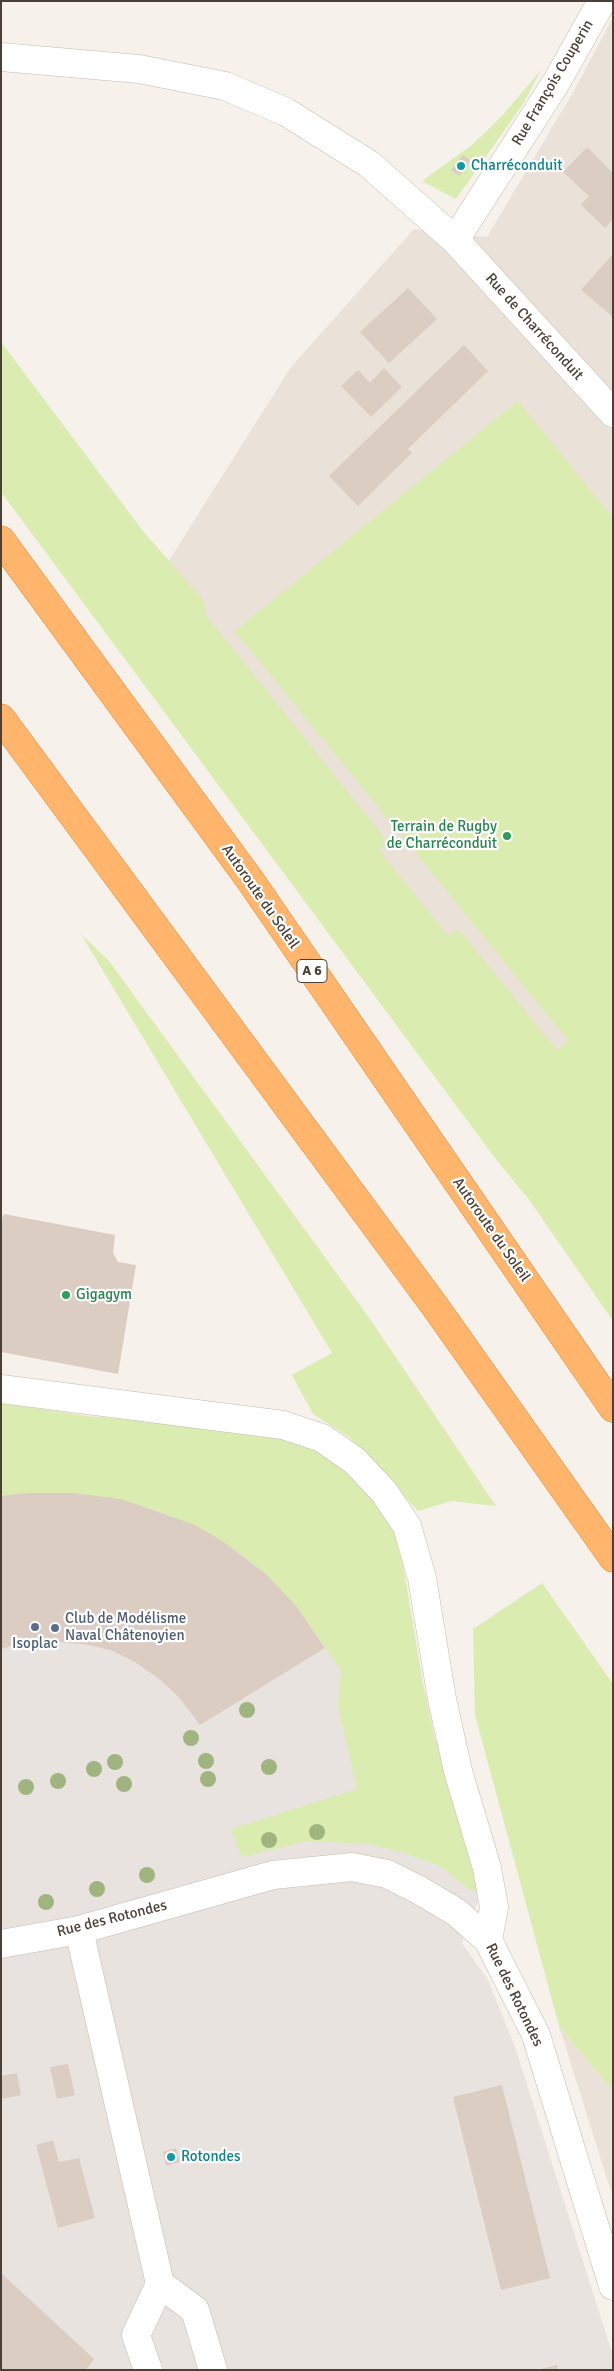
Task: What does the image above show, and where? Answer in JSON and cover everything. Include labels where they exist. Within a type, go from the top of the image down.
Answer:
[{"type":"highway","name":"Autoroute du Soleil","points":[[1,540],[250,880],[613,1408]]},
{"type":"highway","points":[[1,718],[428,1297],[613,1558]]},
{"type":"street","name":"Rue François Couperin","points":[[455,240],[557,81],[602,1]]},
{"type":"street","name":"Rue de Charréconduit","points":[[1,57],[139,69],[225,86],[286,112],[369,164],[455,240],[613,413]]},
{"type":"street","points":[[1,1389],[283,1425],[322,1438],[355,1461],[384,1492],[407,1526],[422,1578],[458,1771],[487,1868],[494,1907],[488,1940]]},
{"type":"street","name":"Rue des Rotondes","points":[[1,1944],[79,1930],[273,1875],[352,1866],[387,1874],[419,1890],[456,1912],[488,1940],[536,2035],[613,2286]]},
{"type":"street","points":[[79,1930],[160,2284],[136,2335],[148,2370]]},
{"type":"street","points":[[160,2284],[195,2310],[213,2370]]},
{"type":"shaded area","points":[[613,17],[613,1224],[168,562],[291,367],[414,229],[487,237],[575,89]]},
{"type":"shaded area","points":[[1,1403],[87,1416],[403,1565],[423,1684],[435,1738],[481,1893],[462,1943],[488,1980],[515,2047],[613,2356],[613,2370],[1,2370]]},
{"type":"shaded area","points":[[559,2026],[613,2091],[613,2197],[608,2182]]},
{"type":"green space","points":[[541,70],[523,104],[456,199],[422,181],[473,144],[501,117]]},
{"type":"green space","points":[[1,342],[143,531],[204,601],[206,615],[388,842],[379,850],[449,937],[458,928],[557,1050],[568,1040],[235,631],[518,401],[613,518],[613,1321],[530,1201],[495,1158],[1,492]]},
{"type":"green space","points":[[81,934],[109,961],[370,1319],[496,1506],[452,1501],[418,1511],[349,1437],[313,1414],[292,1375],[332,1353]]},
{"type":"green space","points":[[1,1403],[87,1416],[258,1430],[321,1450],[367,1488],[393,1528],[403,1565],[423,1684],[435,1738],[481,1893],[467,1888],[442,1867],[404,1853],[369,1844],[307,1841],[242,1857],[231,1829],[357,1789],[338,1706],[341,1670],[303,1615],[277,1585],[253,1563],[197,1527],[167,1514],[136,1504],[104,1498],[72,1494],[25,1494],[1,1497]]},
{"type":"green space","points":[[542,1583],[613,1684],[613,2091],[559,2026],[475,1715],[473,1629]]},
{"type":"building","points":[[587,147],[613,173],[613,219],[605,228],[581,205],[589,196],[563,172]]},
{"type":"building","name":"Charréconduit","points":[[463,155],[471,161],[459,176],[451,170]]},
{"type":"building","points":[[613,254],[613,317],[581,290]]},
{"type":"building","points":[[408,288],[437,319],[389,363],[360,332]]},
{"type":"building","points":[[464,345],[488,371],[408,449],[412,453],[358,506],[329,476]]},
{"type":"building","points":[[384,368],[402,387],[371,417],[341,386],[358,370],[370,383]]},
{"type":"building","name":"Gigagym","points":[[4,1214],[115,1235],[113,1253],[118,1262],[136,1265],[118,1374],[1,1352],[1,1220]]},
{"type":"building","points":[[28,1493],[73,1493],[121,1499],[193,1524],[221,1540],[266,1574],[297,1607],[325,1648],[200,1725],[178,1696],[158,1678],[135,1662],[113,1651],[90,1645],[51,1641],[18,1644],[1,1649],[1,1496]]},
{"type":"building","points":[[68,2064],[75,2095],[57,2099],[50,2067]]},
{"type":"building","points":[[17,2073],[21,2095],[1,2099],[1,2076]]},
{"type":"building","points":[[502,2085],[550,2278],[501,2290],[453,2097]]},
{"type":"building","points":[[53,2140],[59,2162],[79,2158],[95,2218],[58,2228],[36,2145]]},
{"type":"building","name":"Rotondes","points":[[176,2148],[180,2162],[166,2166],[163,2152]]},
{"type":"building","points":[[1,2273],[94,2359],[86,2370],[1,2370]]},
{"type":"building","points":[[557,2365],[558,2370],[541,2370],[541,2369]]},
{"type":"place","name":"Charréconduit","points":[[461,166]]},
{"type":"place","name":"Terrain de Rugby de Charréconduit","points":[[507,836]]},
{"type":"place","name":"Gigagym","points":[[66,1295]]},
{"type":"place","name":"Isoplac","points":[[35,1627]]},
{"type":"place","name":"Club de Modélisme Naval Châtenoyien","points":[[55,1628]]},
{"type":"place","name":"Rotondes","points":[[171,2157]]}]
